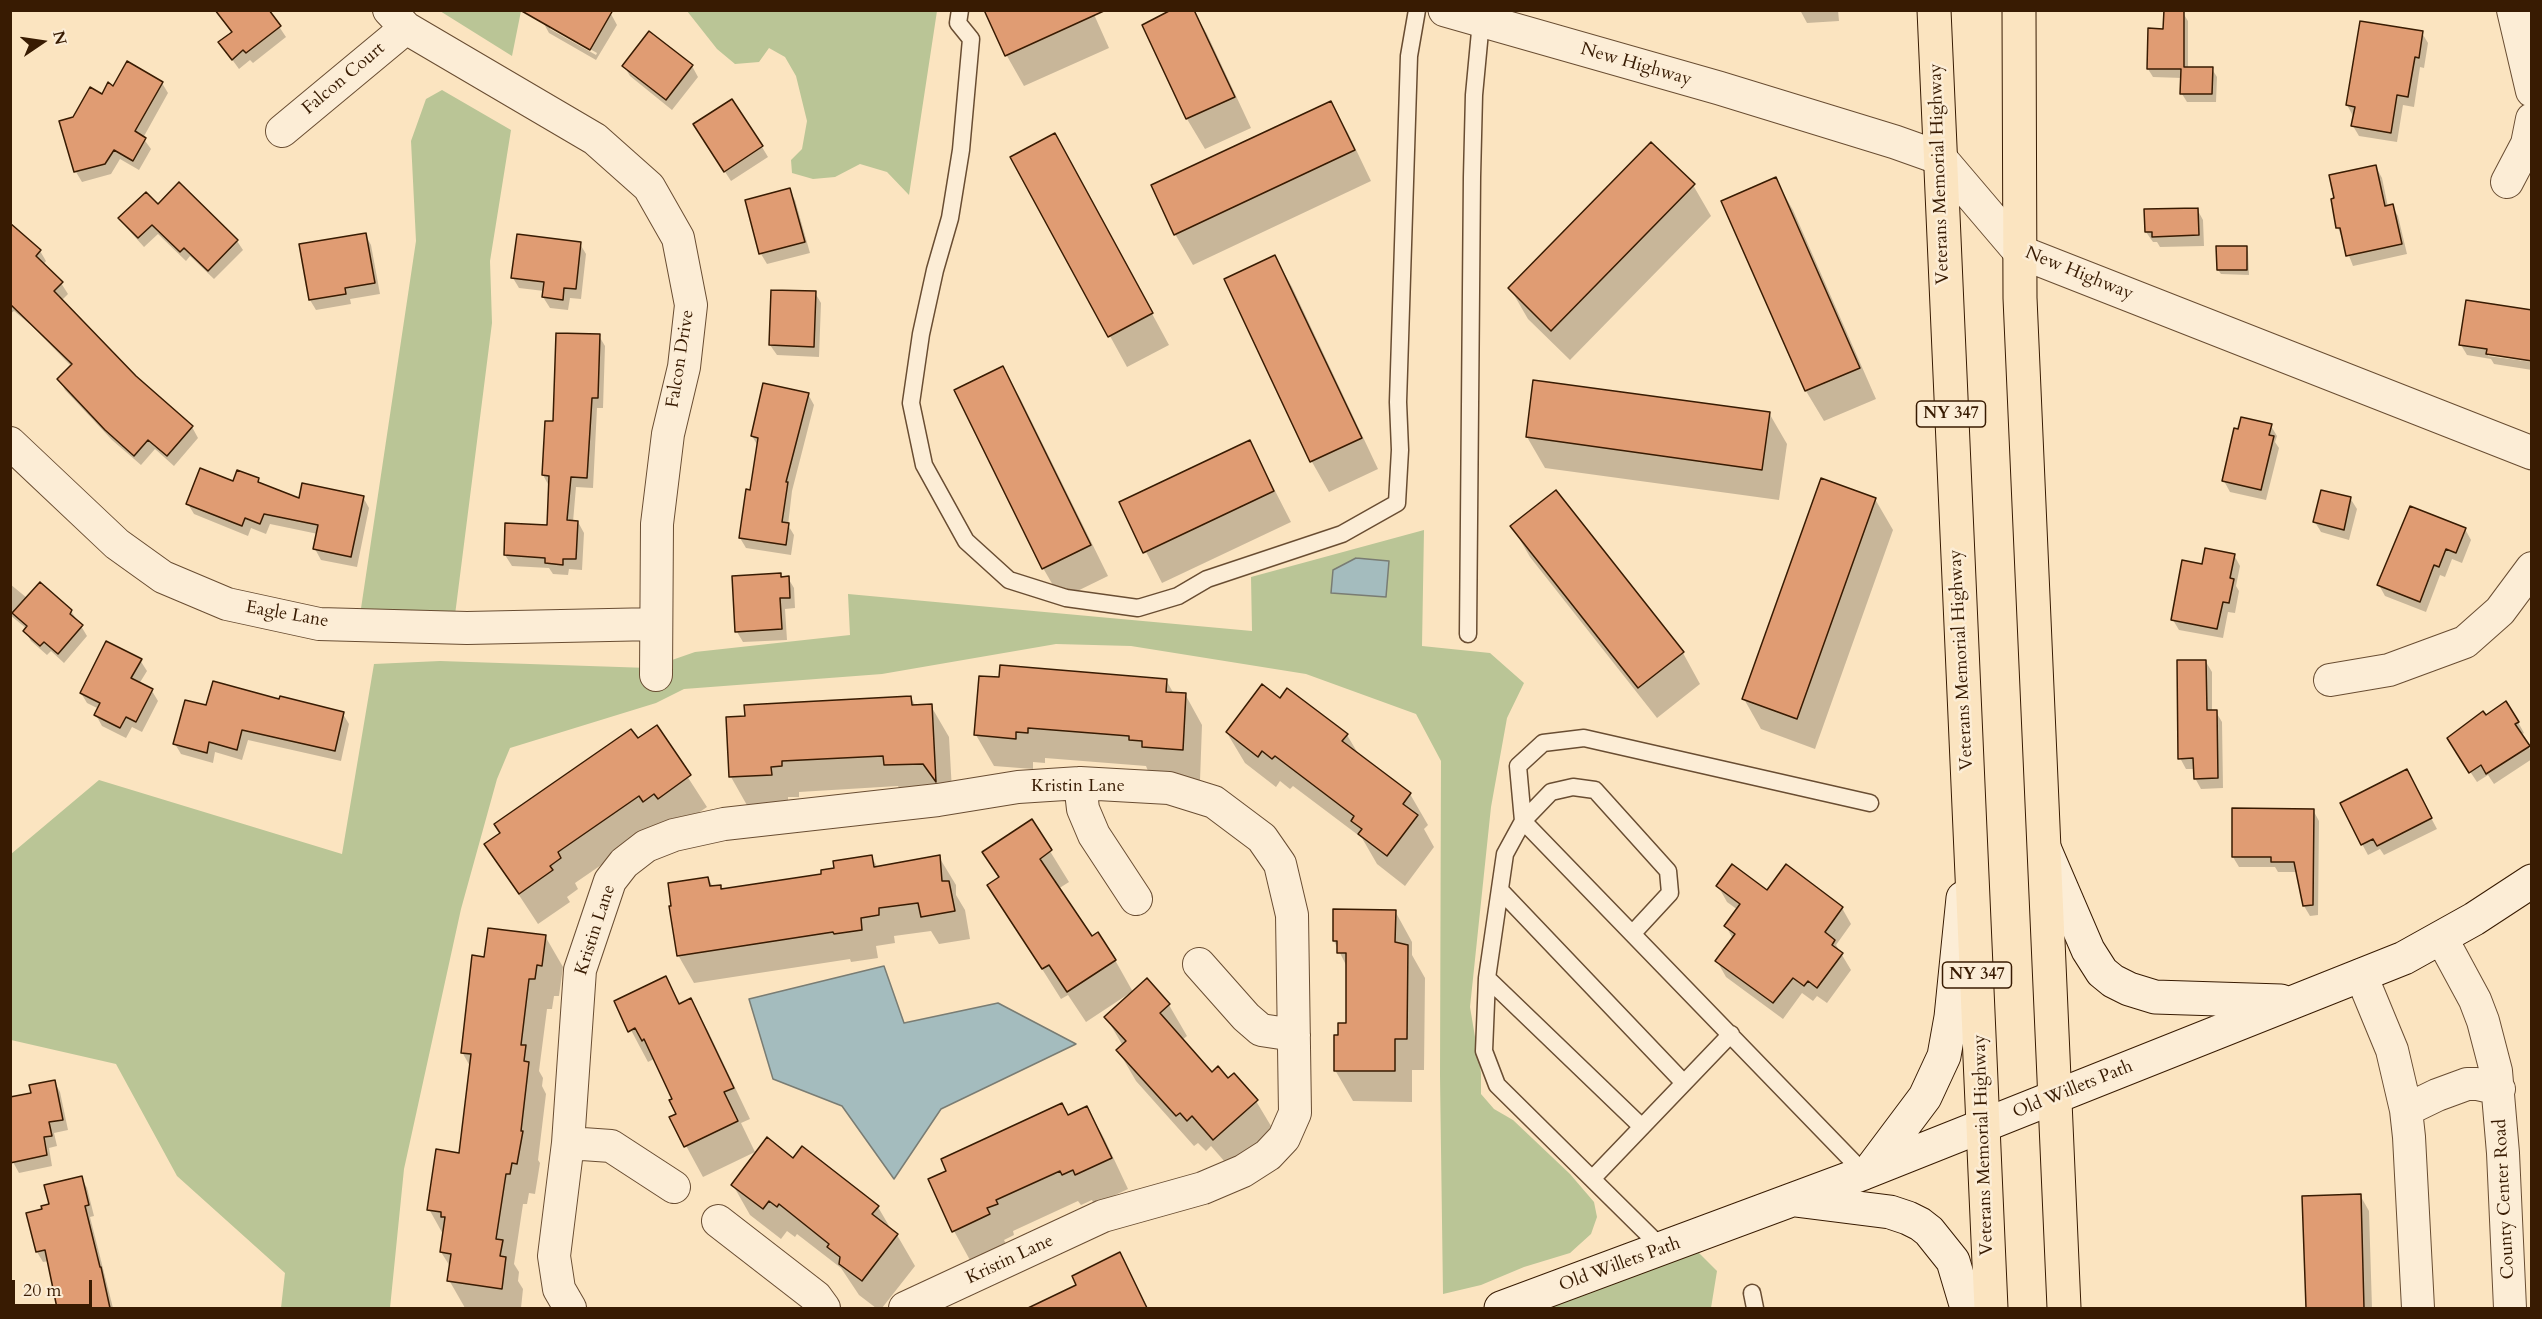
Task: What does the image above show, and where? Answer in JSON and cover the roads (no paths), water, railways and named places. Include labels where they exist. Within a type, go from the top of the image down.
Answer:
[{"type":"highway","name":"Veterans Memorial Highway","points":[[1934,10],[1991,1308]]},
{"type":"highway","points":[[2019,10],[2020,252],[2064,1308]]},
{"type":"main road","name":"New Highway","points":[[1445,10],[1719,88],[1940,158],[2020,252],[2532,453]]},
{"type":"main road","points":[[1868,1171],[1925,1097],[1944,1056],[1954,993],[1970,825]]},
{"type":"main road","points":[[2044,848],[2088,950],[2102,972],[2113,981],[2155,997],[2295,1002]]},
{"type":"main road","name":"Old Willets Path","points":[[1501,1308],[1868,1171],[2361,975],[2442,939],[2532,881]]},
{"type":"main road","points":[[1791,1200],[1890,1212],[1920,1224],[1929,1231],[1953,1262],[1967,1308]]},
{"type":"street","points":[[2513,10],[2532,91]]},
{"type":"street","name":"Falcon Court","points":[[282,131],[397,19]]},
{"type":"street","name":"Falcon Drive","points":[[397,19],[595,139],[650,187],[678,238],[691,305],[684,368],[668,434],[657,524],[656,675]]},
{"type":"street","points":[[2507,182],[2527,144],[2532,119]]},
{"type":"street","name":"Eagle Lane","points":[[10,443],[117,544],[163,577],[227,604],[319,624],[466,628],[656,624]]},
{"type":"street","points":[[2330,680],[2389,670],[2465,642],[2500,611],[2532,568]]},
{"type":"street","points":[[1080,783],[1083,809],[1094,835],[1136,899]]},
{"type":"street","name":"Kristin Lane","points":[[570,1308],[559,1289],[554,1256],[568,1143],[580,970],[610,881],[624,863],[646,846],[674,835],[724,824],[938,800],[1018,787],[1080,783],[1169,788],[1214,802],[1262,838],[1280,864],[1292,915],[1295,1113],[1284,1138],[1269,1155],[1243,1171],[1203,1188],[1103,1216],[905,1308]]},
{"type":"street","name":"County Center Road","points":[[2442,939],[2465,978],[2483,1021],[2499,1089],[2511,1308]]},
{"type":"street","points":[[1199,964],[1246,1017],[1261,1030],[1294,1035]]},
{"type":"street","points":[[2361,975],[2392,1050],[2406,1110],[2418,1308]]},
{"type":"street","points":[[2406,1110],[2467,1084],[2499,1089]]},
{"type":"street","points":[[568,1143],[611,1146],[674,1187]]},
{"type":"street","points":[[718,1221],[816,1297],[824,1308]]},
{"type":"lane","points":[[960,10],[958,23],[971,39],[961,150],[950,218],[921,334],[911,403],[924,465],[966,541],[1009,580],[1066,598],[1138,608],[1178,596],[1208,579],[1342,534],[1397,503],[1409,56],[1418,10]]},
{"type":"lane","points":[[1468,634],[1472,177],[1474,95],[1481,21]]},
{"type":"lane","points":[[1868,1171],[1523,821],[1518,766],[1543,743],[1584,738],[1870,803]]},
{"type":"lane","points":[[1633,933],[1670,893],[1668,871],[1595,790],[1573,787],[1551,792],[1523,821],[1505,854],[1487,978],[1484,1051],[1497,1085],[1663,1249]]},
{"type":"lane","points":[[1500,890],[1684,1083]]},
{"type":"lane","points":[[1487,978],[1642,1126]]},
{"type":"lane","points":[[1592,1179],[1731,1034]]},
{"type":"water","points":[[1356,558],[1389,561],[1386,597],[1331,593],[1333,570]]},
{"type":"water","points":[[884,966],[904,1023],[998,1003],[1076,1044],[941,1109],[894,1179],[842,1106],[773,1079],[749,999]]}]
